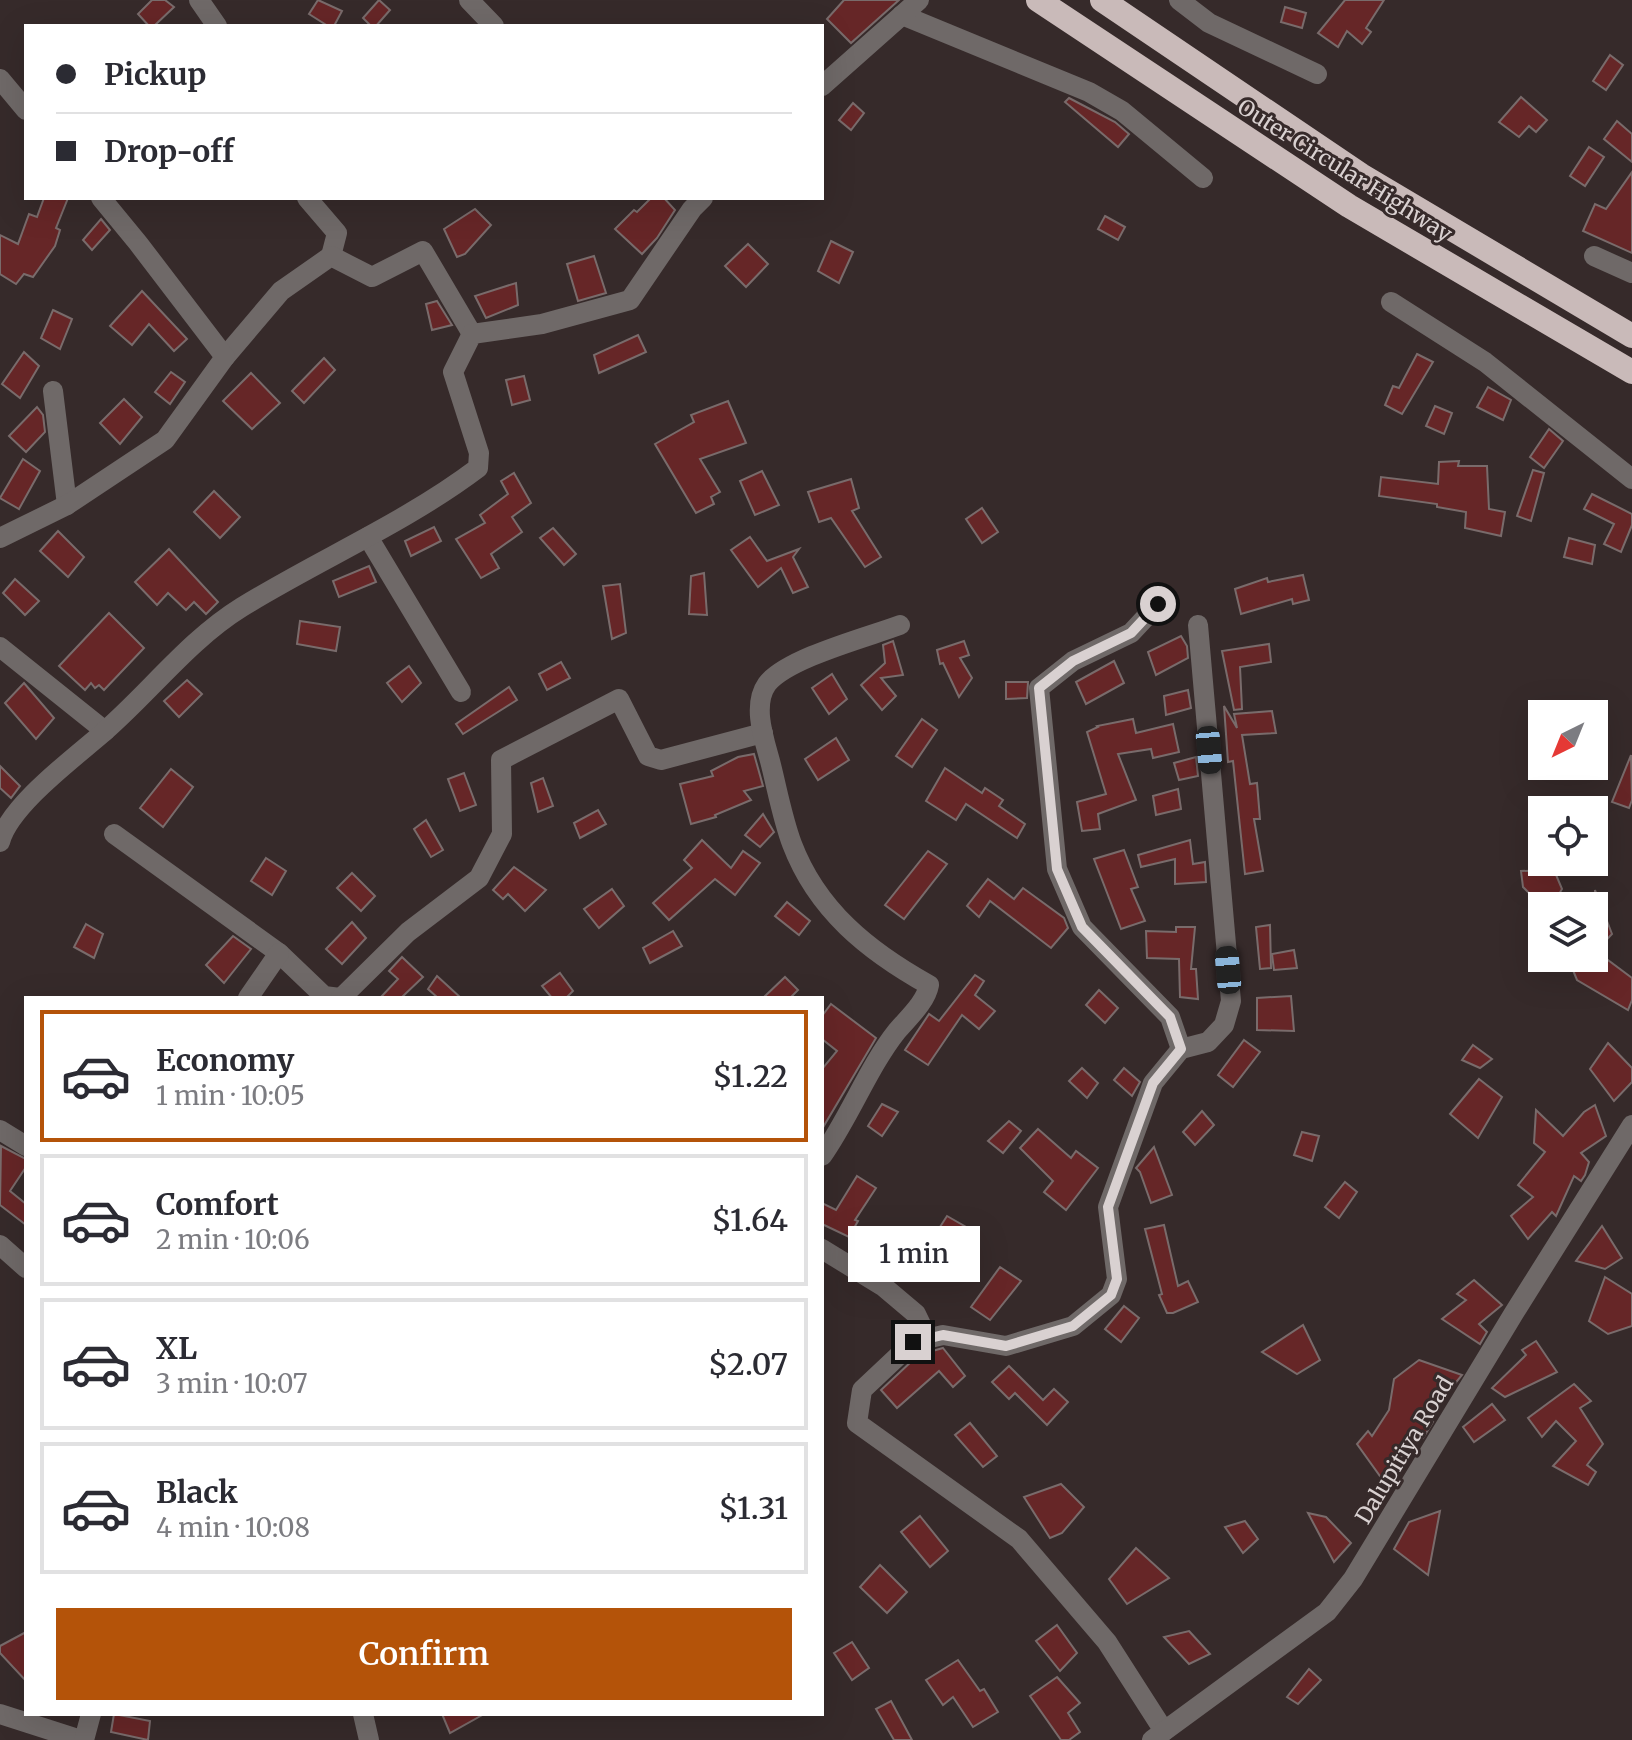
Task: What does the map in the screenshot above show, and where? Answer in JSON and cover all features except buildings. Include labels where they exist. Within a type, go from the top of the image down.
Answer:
[{"type":"highway","name":"Outer Circular Highway","points":[[1038,0],[1349,206],[1632,372]]},
{"type":"highway","name":"Outer Circular Highway","points":[[1102,0],[1361,175],[1632,336]]},
{"type":"street","points":[[199,0],[216,24]]},
{"type":"street","points":[[469,0],[492,24]]},
{"type":"street","points":[[824,84],[919,0]]},
{"type":"street","points":[[1179,0],[1209,23],[1317,74]]},
{"type":"street","points":[[902,15],[1089,92],[1122,111],[1203,178]]},
{"type":"street","points":[[0,79],[24,108]]},
{"type":"street","points":[[103,200],[225,357]]},
{"type":"street","points":[[0,538],[67,505],[165,440],[225,357],[281,291],[331,256],[337,233],[309,200]]},
{"type":"street","points":[[472,334],[542,324],[630,300],[692,202]]},
{"type":"street","points":[[331,256],[372,277],[423,251],[472,334]]},
{"type":"street","points":[[1594,256],[1632,273]]},
{"type":"street","points":[[1391,302],[1485,362],[1632,479]]},
{"type":"street","points":[[0,842],[3,831],[41,786],[105,731],[188,650],[240,608],[438,498],[478,468],[479,453],[453,372],[472,334]]},
{"type":"street","points":[[53,391],[67,505]]},
{"type":"street","points":[[368,537],[461,692]]},
{"type":"street","points":[[1158,604],[1131,633],[1073,661],[1039,688],[1057,869],[1082,927],[1170,1017],[1181,1049]]},
{"type":"street","points":[[824,1153],[891,1038],[927,994],[929,985],[899,970],[836,918],[811,886],[791,842],[759,717],[766,685],[791,665],[900,625]]},
{"type":"street","points":[[1158,1736],[1107,1642],[1019,1539],[857,1423],[862,1390],[913,1342],[943,1335],[1006,1346],[1073,1326],[1111,1295],[1117,1279],[1108,1207],[1153,1083],[1181,1049],[1208,1042],[1224,1025],[1231,1001],[1198,625]]},
{"type":"street","points":[[0,647],[105,731]]},
{"type":"street","points":[[343,996],[408,932],[479,878],[502,834],[501,760],[619,699],[648,756],[661,760],[763,733]]},
{"type":"street","points":[[114,834],[279,953],[324,996]]},
{"type":"street","points":[[249,996],[279,953]]},
{"type":"street","name":"Dalupitiya Road","points":[[1158,1736],[1327,1612],[1353,1579],[1632,1125]]},
{"type":"street","points":[[0,1130],[24,1145]]},
{"type":"street","points":[[0,1245],[24,1266]]},
{"type":"street","points":[[824,1250],[884,1287],[916,1314],[928,1339]]},
{"type":"street","points":[[0,1714],[82,1740],[90,1716]]},
{"type":"street","points":[[363,1716],[369,1740]]},
{"type":"route","points":[[913,1342],[943,1335],[1006,1346],[1073,1326],[1111,1295],[1117,1279],[1108,1207],[1153,1083],[1181,1049],[1170,1017],[1082,927],[1057,869],[1039,688],[1073,661],[1131,633],[1158,604]]}]
